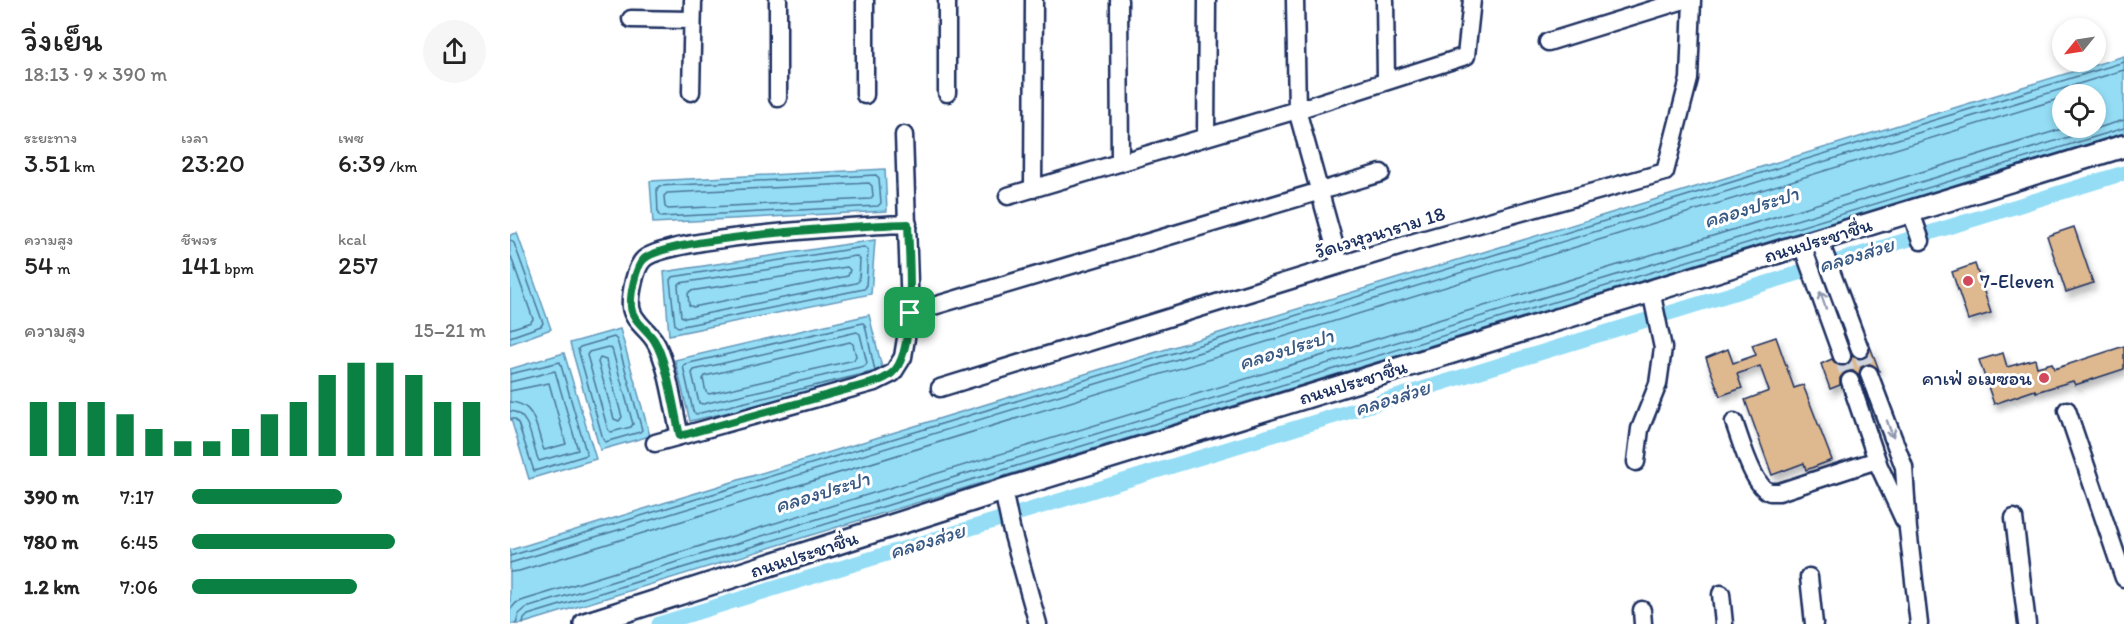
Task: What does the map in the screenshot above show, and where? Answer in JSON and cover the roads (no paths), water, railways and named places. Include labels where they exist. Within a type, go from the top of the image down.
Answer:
[{"type":"street","points":[[691,92],[693,0]]},
{"type":"street","points":[[778,0],[778,98]]},
{"type":"street","points":[[865,0],[865,94]]},
{"type":"street","points":[[947,0],[947,93]]},
{"type":"street","points":[[1033,189],[1034,0]]},
{"type":"street","points":[[1119,0],[1120,163]]},
{"type":"street","points":[[1206,137],[1207,0]]},
{"type":"street","points":[[1295,0],[1297,110],[1340,266]]},
{"type":"street","points":[[1385,0],[1386,81]]},
{"type":"street","points":[[1008,196],[1297,110],[1466,56],[1472,0]]},
{"type":"street","points":[[1548,42],[1684,0]]},
{"type":"street","name":"วัดเวฬุวนาราม 18","points":[[940,388],[1418,241],[1665,172],[1689,79],[1692,0]]},
{"type":"street","points":[[631,19],[692,20]]},
{"type":"street","points":[[655,443],[866,384],[892,373],[903,357],[910,313],[904,135]]},
{"type":"street","name":"ถนนประชาชื่น","points":[[585,624],[1003,490],[1811,242],[1913,216],[2124,146]]},
{"type":"street","points":[[910,313],[1381,173]]},
{"type":"street","points":[[1913,216],[1921,241]]},
{"type":"street","points":[[680,436],[660,352],[654,339],[637,321],[631,308],[636,274],[643,259],[659,251],[706,242],[872,225],[908,224]]},
{"type":"street","points":[[1811,242],[1860,349]]},
{"type":"street","points":[[1811,242],[1842,356]]},
{"type":"street","points":[[1636,462],[1640,429],[1658,384],[1663,348],[1651,291]]},
{"type":"street","points":[[1869,374],[1904,467],[1908,529],[1919,624]]},
{"type":"street","points":[[1850,381],[1877,460],[1908,529]]},
{"type":"street","points":[[2067,410],[2124,578]]},
{"type":"street","points":[[1734,422],[1760,486],[1770,492],[1779,492],[1877,460]]},
{"type":"street","points":[[1003,490],[1009,521],[1038,624]]},
{"type":"street","points":[[2014,518],[2026,624]]},
{"type":"street","points":[[1809,577],[1814,624]]},
{"type":"street","points":[[1721,594],[1724,624]]},
{"type":"water","name":"คลองประปา","points":[[2124,56],[2124,133],[521,624],[510,624],[510,550],[2072,72],[2106,72],[2106,62]]},
{"type":"water","points":[[885,169],[887,211],[653,223],[650,181]]},
{"type":"water","points":[[517,233],[551,329],[510,344],[510,235]]},
{"type":"water","points":[[875,240],[871,294],[669,335],[664,272]]},
{"type":"water","points":[[869,315],[884,376],[690,421],[675,360]]},
{"type":"water","points":[[620,329],[650,436],[600,450],[570,343]]},
{"type":"water","points":[[564,353],[596,459],[529,479],[510,416],[510,369]]},
{"type":"waterway","name":"คลองส่วย","points":[[659,624],[2124,173]]},
{"type":"tunnel","points":[[1860,349],[1869,374]]},
{"type":"tunnel","points":[[1842,356],[1850,381]]},
{"type":"place","name":"7-Eleven","points":[[1968,281]]},
{"type":"place","name":"คาเฟ่ อเมซอน","points":[[2044,378]]}]
